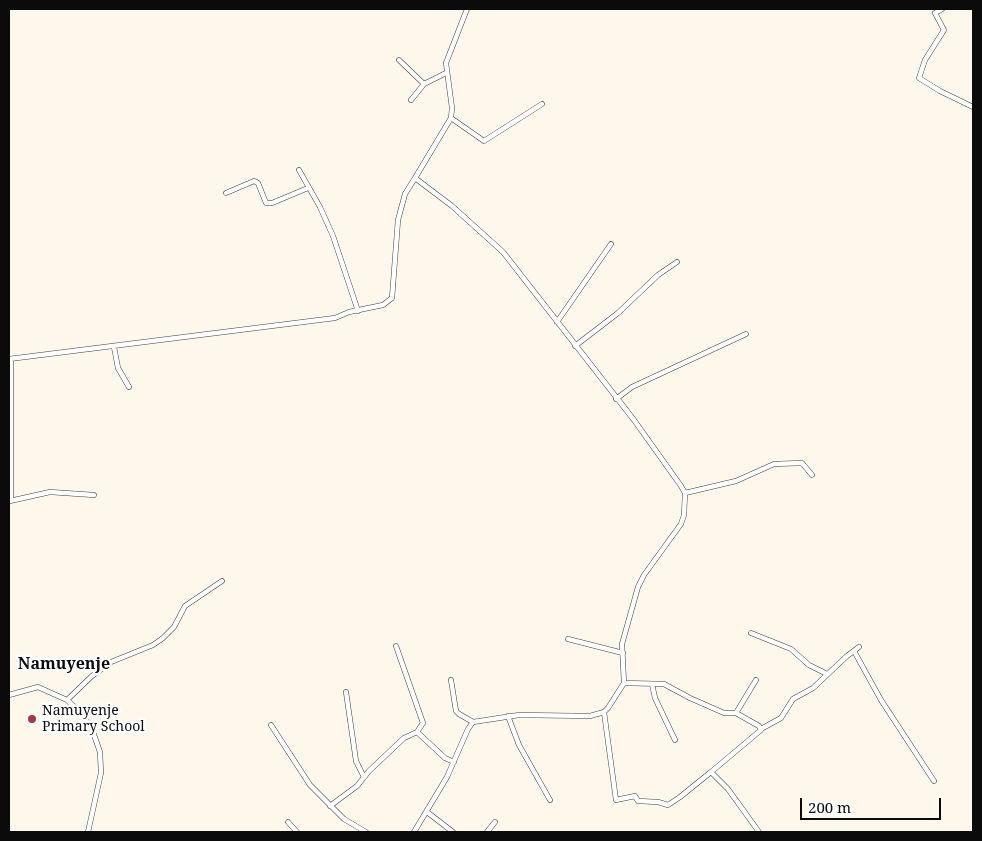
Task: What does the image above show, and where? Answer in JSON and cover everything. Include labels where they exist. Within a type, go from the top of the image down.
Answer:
[{"type":"street","points":[[94,495],[50,492],[10,501],[10,359],[335,318],[383,305],[392,298],[398,220],[405,194],[450,118],[452,108],[446,63],[453,42],[463,24],[467,9]]},
{"type":"street","points":[[942,9],[935,13],[944,30],[925,60],[920,78],[940,91],[973,107]]},
{"type":"street","points":[[399,60],[424,84]]},
{"type":"street","points":[[411,100],[424,84],[446,73]]},
{"type":"street","points":[[450,118],[484,141],[542,104]]},
{"type":"street","points":[[299,170],[320,206],[333,236],[358,311]]},
{"type":"street","points":[[415,178],[452,206],[503,252],[660,455],[685,493],[684,514],[681,524],[644,575],[638,587],[624,635],[624,683],[604,712],[590,716],[508,716],[473,722],[459,714],[456,710],[451,680]]},
{"type":"street","points":[[226,193],[254,180],[258,183],[266,203],[272,203],[308,188]]},
{"type":"street","points":[[557,322],[612,244]]},
{"type":"street","points":[[575,346],[618,312],[658,275],[677,262]]},
{"type":"street","points":[[616,398],[632,387],[746,334]]},
{"type":"street","points":[[114,347],[118,368],[129,387]]},
{"type":"street","points":[[685,493],[736,481],[774,464],[798,462],[805,466],[812,475]]},
{"type":"street","points":[[67,700],[92,676],[111,662],[153,645],[163,638],[174,627],[185,606],[222,581]]},
{"type":"street","points":[[751,633],[791,649],[809,666],[827,674]]},
{"type":"street","points":[[568,639],[623,652]]},
{"type":"street","points":[[330,806],[357,786],[404,738],[416,732],[423,723],[396,646]]},
{"type":"street","points":[[604,712],[616,800],[635,796],[638,801],[658,802],[668,805],[680,798],[761,729],[780,718],[793,699],[813,688],[859,647]]},
{"type":"street","points":[[854,651],[881,700],[934,781]]},
{"type":"street","points":[[736,714],[756,680]]},
{"type":"street","points":[[624,683],[664,684],[724,713],[736,714],[756,724],[761,729]]},
{"type":"street","points":[[652,684],[656,698],[675,740]]},
{"type":"street","points":[[9,695],[38,687],[67,700],[83,715],[100,748],[100,773],[88,832]]},
{"type":"street","points":[[346,692],[356,761],[364,777]]},
{"type":"street","points":[[508,716],[519,745],[550,800]]},
{"type":"street","points":[[414,832],[454,762],[468,729],[473,722]]},
{"type":"street","points":[[271,725],[301,774],[344,819],[366,832]]},
{"type":"street","points":[[416,732],[445,758],[454,762]]},
{"type":"street","points":[[711,772],[728,789],[759,832]]},
{"type":"street","points":[[427,812],[454,832]]},
{"type":"street","points":[[288,822],[297,832]]},
{"type":"street","points":[[487,832],[495,822]]},
{"type":"place","name":"Namuyenje Primary School","points":[[32,719]]},
{"type":"district","name":"Namuyenje","points":[[64,664]]}]
